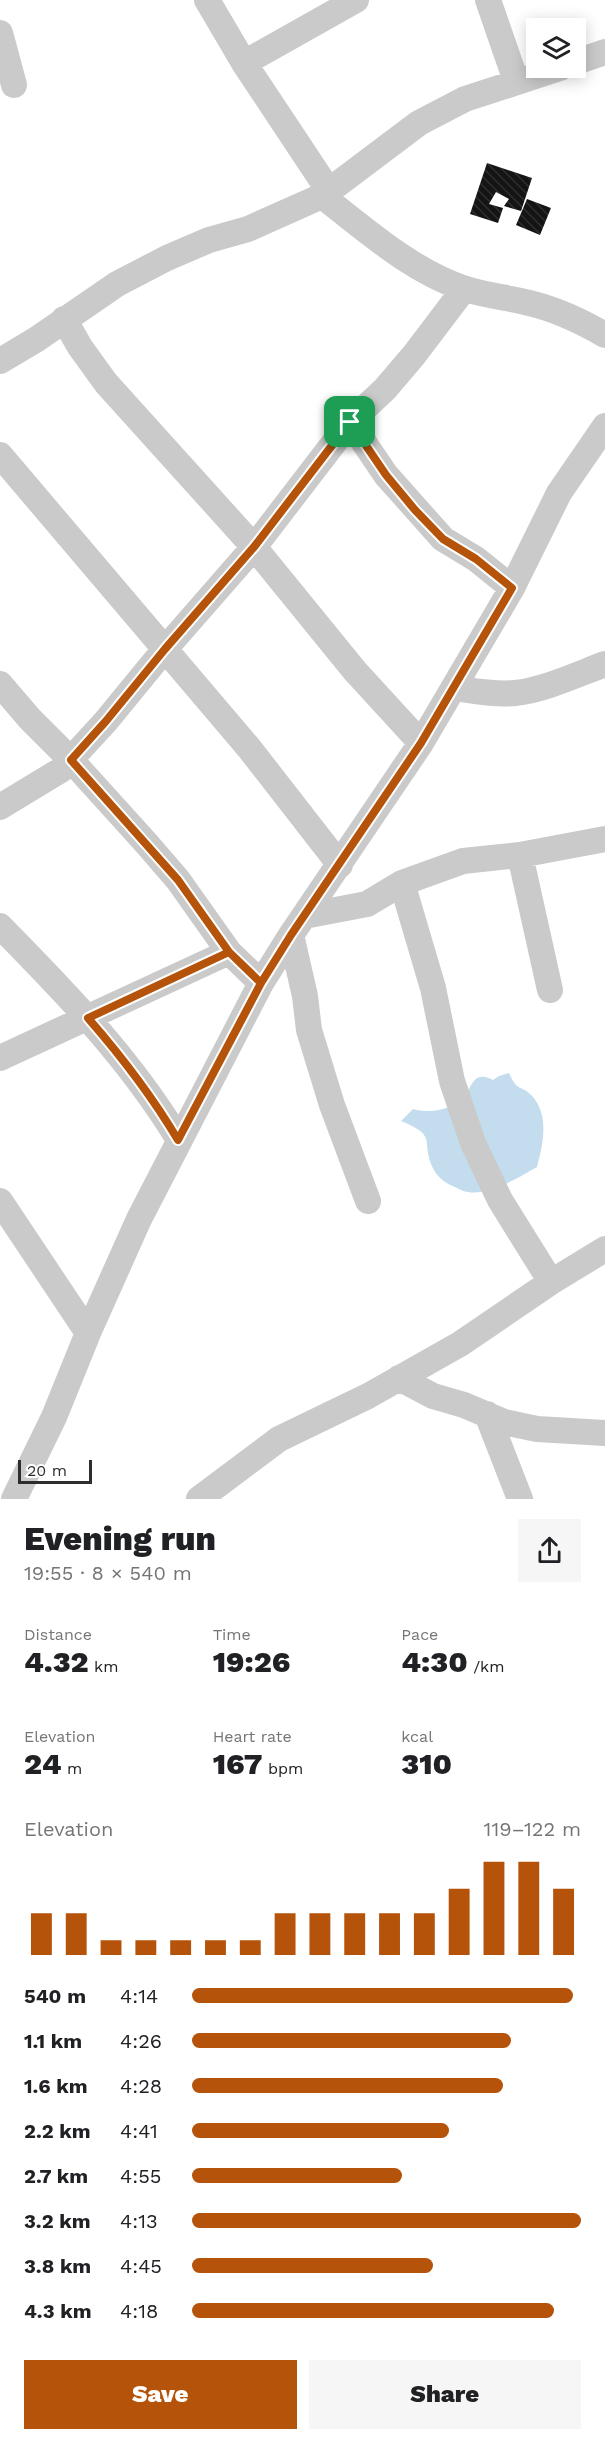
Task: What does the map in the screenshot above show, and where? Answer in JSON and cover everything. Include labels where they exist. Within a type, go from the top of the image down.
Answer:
[{"type":"street","points":[[207,0],[326,193],[396,252],[436,277],[464,289],[528,302],[553,310],[605,335]]},
{"type":"street","points":[[244,63],[356,0]]},
{"type":"street","points":[[488,0],[516,81]]},
{"type":"street","points":[[0,33],[14,85]]},
{"type":"street","points":[[586,59],[605,52]]},
{"type":"street","points":[[0,361],[37,339],[117,284],[166,258],[209,240],[248,229],[326,193],[419,123],[465,99],[526,78]]},
{"type":"street","points":[[0,807],[61,770],[106,721],[254,547],[350,422],[385,389],[414,355],[464,289]]},
{"type":"street","points":[[64,319],[80,347],[106,383],[254,547],[355,671],[421,743]]},
{"type":"street","points":[[350,422],[386,475],[429,525],[443,539],[476,559],[512,588]]},
{"type":"street","points":[[14,1499],[54,1417],[88,1333],[139,1220],[178,1140],[261,983],[297,925],[340,866],[421,743],[512,588],[559,493],[605,426]]},
{"type":"street","points":[[0,455],[249,748],[340,866]]},
{"type":"street","points":[[454,688],[476,692],[518,692],[571,677],[605,664]]},
{"type":"street","points":[[0,684],[178,880],[229,952],[261,983]]},
{"type":"street","points":[[297,925],[367,904],[402,883],[463,861],[520,855],[605,839]]},
{"type":"street","points":[[520,855],[550,990]]},
{"type":"street","points":[[402,883],[433,988],[452,1081],[473,1143],[500,1200],[551,1282]]},
{"type":"street","points":[[297,925],[309,1030],[332,1105],[368,1201]]},
{"type":"street","points":[[0,926],[118,1052],[155,1102],[178,1140]]},
{"type":"street","points":[[0,1058],[229,952]]},
{"type":"street","points":[[0,1201],[88,1333]]},
{"type":"street","points":[[199,1499],[279,1439],[460,1344],[551,1282],[605,1249]]},
{"type":"street","points":[[399,1378],[433,1396],[464,1405],[504,1422],[537,1429],[605,1434]]},
{"type":"street","points":[[487,1414],[520,1499]]},
{"type":"water","points":[[509,1073],[517,1086],[531,1095],[541,1111],[543,1139],[537,1167],[485,1191],[463,1191],[438,1176],[430,1160],[425,1136],[413,1126],[401,1121],[413,1109],[434,1111],[454,1104],[465,1095],[477,1078],[484,1077],[493,1080]]},
{"type":"building","points":[[487,163],[532,178],[521,211],[504,206],[509,199],[496,192],[489,204],[503,208],[498,223],[470,214]]},
{"type":"building","points":[[527,199],[551,208],[540,235],[516,225]]},
{"type":"route","points":[[350,422],[254,547],[71,760],[178,880],[229,952],[261,983],[178,1140],[155,1102],[118,1052],[88,1018],[229,952],[261,983],[421,743],[512,588],[476,559],[443,539],[386,475],[350,422]]}]
